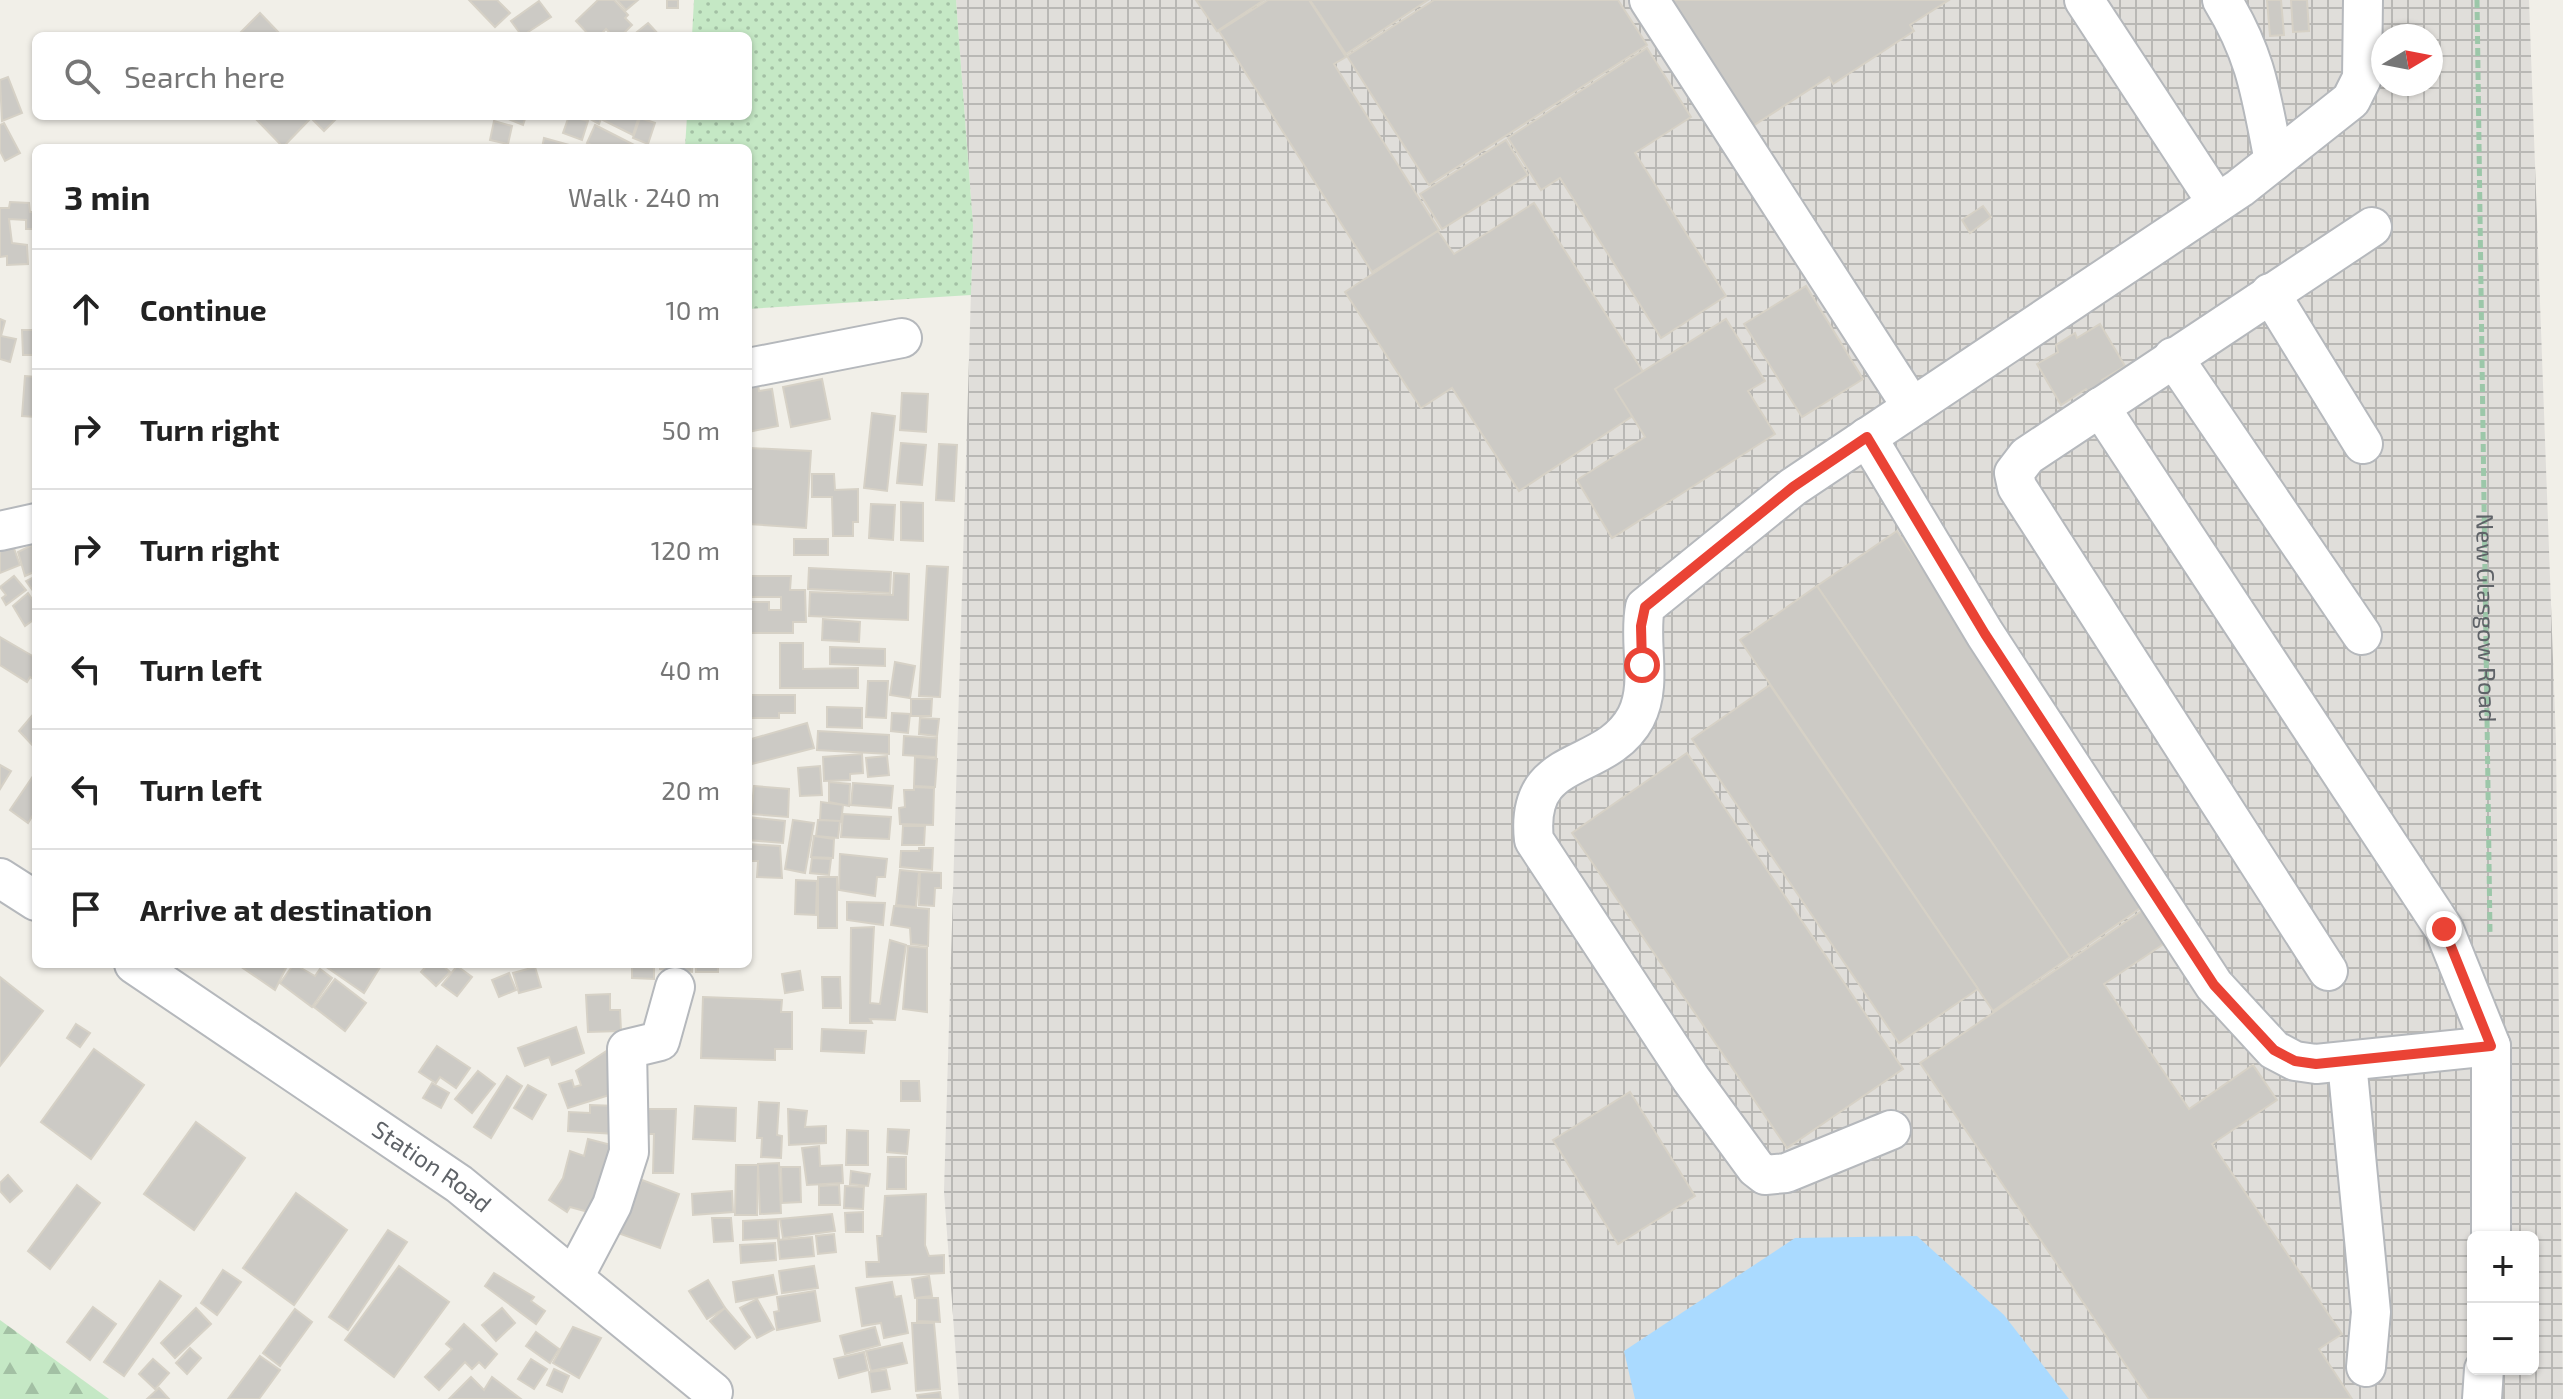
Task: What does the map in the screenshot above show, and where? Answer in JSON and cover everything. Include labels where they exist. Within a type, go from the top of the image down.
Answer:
[{"type":"street","points":[[1649,0],[1912,407]]},
{"type":"street","points":[[2084,0],[2217,203]]},
{"type":"street","points":[[2222,0],[2243,35],[2254,62],[2274,161]]},
{"type":"street","points":[[1891,1130],[1786,1173],[1765,1175],[1756,1168],[1691,1079],[1534,840],[1531,816],[1534,800],[1543,786],[1618,738],[1635,719],[1644,698],[1641,642],[1645,607],[1793,487],[2217,203],[2351,100],[2362,78],[2363,0]]},
{"type":"street","points":[[2328,971],[2017,487],[2014,473],[2027,456],[2372,227]]},
{"type":"street","points":[[2270,293],[2363,444]]},
{"type":"street","points":[[752,367],[902,338]]},
{"type":"street","points":[[2173,357],[2362,635]]},
{"type":"street","points":[[2100,407],[2444,929],[2491,1046],[2491,1231]]},
{"type":"street","points":[[1867,437],[1985,634],[2214,985],[2274,1050],[2295,1061],[2316,1064],[2491,1046]]},
{"type":"street","points":[[0,531],[32,524]]},
{"type":"street","points":[[0,878],[32,898]]},
{"type":"street","name":"Station Road","points":[[140,968],[459,1184],[713,1392]]},
{"type":"street","points":[[574,1277],[612,1205],[629,1152],[627,1049],[660,1041],[675,987]]},
{"type":"street","points":[[2347,1062],[2371,1312],[2366,1367]]},
{"type":"street","points":[[2482,1399],[2484,1375]]},
{"type":"path","name":"New Glasgow Road","points":[[2477,0],[2490,934]]},
{"type":"shaded area","points":[[956,0],[2529,0],[2556,742],[2563,1399],[959,1399],[944,1191],[973,225]]},
{"type":"green space","points":[[694,0],[956,0],[973,225],[971,295],[752,309],[752,144],[685,144],[687,120],[752,120],[752,32],[692,32]]},
{"type":"green space","points":[[0,1320],[109,1399],[0,1399]]},
{"type":"water","points":[[1917,1236],[2004,1315],[2069,1399],[1635,1399],[1624,1351],[1795,1238]]},
{"type":"building","points":[[469,0],[497,0],[510,13],[495,27]]},
{"type":"building","points":[[598,0],[614,0],[628,15],[625,18],[632,25],[625,32],[609,32],[606,29],[603,32],[586,32],[576,21]]},
{"type":"building","points":[[617,0],[638,0],[626,10]]},
{"type":"building","points":[[667,0],[678,0],[678,8],[667,8]]},
{"type":"building","points":[[1196,0],[1264,0],[1217,31]]},
{"type":"building","points":[[1268,0],[1309,0],[1346,57],[1334,64],[1439,230],[1372,272],[1219,31]]},
{"type":"building","points":[[1310,0],[1428,0],[1346,54]]},
{"type":"building","points":[[1434,0],[1618,0],[1647,45],[1429,185],[1347,56]]},
{"type":"building","points":[[1665,0],[1949,0],[1910,25],[1914,31],[1833,84],[1829,77],[1748,129]]},
{"type":"building","points":[[2267,0],[2281,0],[2284,35],[2270,36]]},
{"type":"building","points":[[2291,0],[2307,0],[2309,31],[2293,32]]},
{"type":"building","points":[[539,1],[551,17],[528,32],[519,32],[511,21]]},
{"type":"building","points":[[260,13],[278,32],[241,32]]},
{"type":"building","points":[[648,23],[656,32],[637,32]]},
{"type":"building","points":[[1647,48],[1691,117],[1635,153],[1726,296],[1661,338],[1560,178],[1541,190],[1508,138]]},
{"type":"building","points":[[8,77],[22,113],[2,121],[0,80]]},
{"type":"building","points":[[257,120],[309,120],[286,144],[280,144]]},
{"type":"building","points":[[313,120],[335,120],[324,131]]},
{"type":"building","points":[[568,120],[588,121],[582,140],[563,133]]},
{"type":"building","points":[[603,120],[638,120],[633,135]]},
{"type":"building","points":[[639,120],[655,123],[648,144],[633,138]]},
{"type":"building","points":[[494,121],[512,126],[508,144],[490,140]]},
{"type":"building","points":[[4,123],[20,153],[5,161],[0,151],[0,125]]},
{"type":"building","points":[[595,125],[632,144],[589,144]]},
{"type":"building","points":[[544,138],[566,144],[543,144]]},
{"type":"building","points":[[1506,140],[1528,175],[1442,229],[1420,194]]},
{"type":"building","points":[[10,202],[29,203],[32,229],[26,229],[26,220],[9,219],[12,243],[27,245],[28,264],[7,265],[7,256],[0,257],[0,208],[9,208]]},
{"type":"building","points":[[1534,203],[1660,398],[1519,491],[1452,388],[1421,408],[1345,292],[1438,231],[1454,254]]},
{"type":"building","points":[[1983,206],[1991,217],[1970,233],[1962,220]]},
{"type":"building","points":[[1806,286],[1863,379],[1802,417],[1744,324]]},
{"type":"building","points":[[0,319],[5,321],[1,336],[16,339],[10,362],[0,359]]},
{"type":"building","points":[[1726,319],[1765,381],[1748,391],[1775,434],[1612,538],[1577,480],[1645,437],[1615,389]]},
{"type":"building","points":[[2100,324],[2125,366],[2102,380],[2105,386],[2090,395],[2086,389],[2061,405],[2037,364],[2058,352],[2056,345],[2075,333],[2077,338]]},
{"type":"building","points":[[22,330],[32,330],[32,355],[23,355]]},
{"type":"building","points":[[25,376],[32,377],[32,417],[22,416]]},
{"type":"building","points":[[822,379],[830,419],[791,427],[783,387]]},
{"type":"building","points":[[758,384],[759,391],[772,389],[778,426],[752,431],[752,385]]},
{"type":"building","points":[[902,393],[928,394],[926,432],[900,430]]},
{"type":"building","points":[[872,413],[895,416],[887,491],[864,488]]},
{"type":"building","points":[[901,443],[926,445],[922,485],[897,483]]},
{"type":"building","points":[[939,444],[957,445],[954,501],[936,500]]},
{"type":"building","points":[[752,448],[811,451],[806,528],[752,524]]},
{"type":"building","points":[[812,474],[834,474],[835,490],[858,489],[858,522],[853,522],[853,536],[833,536],[832,497],[812,497]]},
{"type":"building","points":[[901,502],[923,503],[923,541],[901,540]]},
{"type":"building","points":[[871,504],[895,505],[893,540],[869,538]]},
{"type":"building","points":[[1897,531],[2149,902],[2070,957],[1817,586]]},
{"type":"building","points":[[794,539],[828,539],[828,555],[794,555]]},
{"type":"building","points":[[12,543],[20,565],[0,573],[0,548]]},
{"type":"building","points":[[32,545],[32,573],[25,576],[18,552]]},
{"type":"building","points":[[927,566],[948,567],[940,697],[919,696]]},
{"type":"building","points":[[809,568],[891,572],[890,593],[808,589]]},
{"type":"building","points":[[894,573],[909,574],[908,620],[809,616],[810,592],[893,595]]},
{"type":"building","points":[[14,576],[26,590],[6,605],[2,598],[6,595],[0,587]]},
{"type":"building","points":[[752,576],[791,576],[790,590],[805,590],[806,622],[793,622],[793,633],[752,633],[752,602],[769,602],[769,610],[781,610],[781,597],[752,597]]},
{"type":"building","points":[[1817,586],[2070,957],[1993,1011],[1740,640]]},
{"type":"building","points":[[28,593],[32,599],[32,621],[25,626],[13,606]]},
{"type":"building","points":[[823,619],[860,622],[859,642],[822,640]]},
{"type":"building","points":[[0,637],[32,656],[32,678],[27,682],[0,665]]},
{"type":"building","points":[[780,643],[803,643],[803,669],[858,668],[858,688],[780,688]]},
{"type":"building","points":[[830,647],[885,649],[885,666],[830,664]]},
{"type":"building","points":[[895,662],[915,666],[910,698],[890,695]]},
{"type":"building","points":[[868,681],[888,681],[886,718],[866,717]]},
{"type":"building","points":[[1770,685],[1978,989],[1899,1043],[1692,739]]},
{"type":"building","points":[[752,695],[795,695],[795,713],[779,713],[779,718],[752,718]]},
{"type":"building","points":[[911,699],[932,699],[931,716],[911,716]]},
{"type":"building","points":[[827,707],[862,708],[862,728],[827,727]]},
{"type":"building","points":[[892,713],[910,714],[908,733],[891,731]]},
{"type":"building","points":[[32,716],[32,745],[19,731]]},
{"type":"building","points":[[920,718],[939,719],[937,736],[919,734]]},
{"type":"building","points":[[807,723],[814,748],[752,764],[752,739]]},
{"type":"building","points":[[818,731],[889,735],[889,754],[817,750]]},
{"type":"building","points":[[904,736],[937,738],[936,757],[903,755]]},
{"type":"building","points":[[1687,753],[1903,1069],[1787,1148],[1572,833]]},
{"type":"building","points":[[862,754],[863,773],[850,774],[850,780],[824,781],[823,757]]},
{"type":"building","points":[[887,756],[889,775],[868,777],[866,758]]},
{"type":"building","points":[[915,757],[937,759],[935,787],[914,786]]},
{"type":"building","points":[[0,765],[11,771],[0,789]]},
{"type":"building","points":[[820,766],[822,795],[800,796],[798,768]]},
{"type":"building","points":[[32,777],[32,816],[28,823],[10,810]]},
{"type":"building","points":[[829,782],[850,784],[849,806],[829,802]]},
{"type":"building","points":[[853,783],[893,786],[891,808],[851,805]]},
{"type":"building","points":[[754,786],[789,789],[788,817],[752,814]]},
{"type":"building","points":[[914,787],[934,788],[933,825],[900,824],[899,808],[905,807],[904,790],[914,790]]},
{"type":"building","points":[[821,802],[843,805],[841,822],[820,820]]},
{"type":"building","points":[[843,814],[891,817],[889,839],[841,837]]},
{"type":"building","points":[[752,817],[785,821],[783,843],[752,840]]},
{"type":"building","points":[[793,820],[814,823],[805,873],[785,869]]},
{"type":"building","points":[[818,820],[840,821],[838,838],[816,836]]},
{"type":"building","points":[[903,826],[925,826],[924,845],[902,845]]},
{"type":"building","points":[[814,836],[834,839],[833,858],[811,857]]},
{"type":"building","points":[[752,844],[780,846],[782,878],[757,877],[758,861],[752,861]]},
{"type":"building","points":[[919,848],[933,848],[932,870],[900,867],[901,851],[919,851]]},
{"type":"building","points":[[840,854],[887,859],[885,877],[877,877],[875,896],[839,890]]},
{"type":"building","points":[[812,858],[831,859],[829,875],[810,873]]},
{"type":"building","points":[[900,870],[919,872],[916,907],[896,905]]},
{"type":"building","points":[[920,872],[941,873],[941,888],[935,888],[934,906],[919,905]]},
{"type":"building","points":[[818,877],[837,877],[837,928],[818,928]]},
{"type":"building","points":[[796,880],[817,881],[816,915],[795,914]]},
{"type":"building","points":[[847,902],[885,903],[883,925],[847,920]]},
{"type":"building","points":[[894,906],[929,909],[928,946],[911,944],[910,928],[891,925]]},
{"type":"building","points":[[2146,908],[2168,941],[2104,984],[2189,1109],[2253,1065],[2277,1100],[2212,1144],[2342,1334],[2319,1349],[2352,1399],[2149,1399],[1920,1063]]},
{"type":"building","points":[[874,927],[870,1003],[880,1004],[890,940],[906,945],[895,1020],[870,1019],[872,1023],[850,1023],[851,928]]},
{"type":"building","points":[[908,946],[927,948],[927,1012],[903,1009]]},
{"type":"building","points":[[243,968],[286,968],[275,990]]},
{"type":"building","points":[[291,968],[301,968],[315,976],[320,969],[332,978],[312,1007],[280,983]]},
{"type":"building","points":[[328,968],[380,968],[364,993]]},
{"type":"building","points":[[424,968],[446,968],[450,972],[436,986],[421,972]]},
{"type":"building","points":[[455,968],[472,977],[457,996],[442,985]]},
{"type":"building","points":[[535,968],[541,987],[519,993],[513,973]]},
{"type":"building","points":[[632,968],[654,968],[654,979],[632,978]]},
{"type":"building","points":[[692,968],[692,972],[660,969]]},
{"type":"building","points":[[696,968],[718,968],[718,972],[696,972]]},
{"type":"building","points":[[800,971],[803,990],[785,993],[782,974]]},
{"type":"building","points":[[509,973],[516,990],[499,997],[492,980]]},
{"type":"building","points":[[0,977],[43,1011],[0,1066]]},
{"type":"building","points":[[822,977],[840,977],[841,1008],[823,1008]]},
{"type":"building","points":[[335,979],[366,1003],[345,1031],[314,1007]]},
{"type":"building","points":[[610,994],[610,1010],[620,1010],[621,1031],[588,1032],[586,995]]},
{"type":"building","points":[[703,997],[782,1000],[781,1012],[792,1012],[792,1049],[775,1049],[775,1060],[701,1058]]},
{"type":"building","points":[[76,1024],[90,1033],[80,1047],[67,1038]]},
{"type":"building","points":[[576,1027],[584,1053],[552,1065],[549,1057],[525,1066],[518,1048]]},
{"type":"building","points":[[822,1029],[866,1031],[864,1053],[821,1051]]},
{"type":"building","points":[[437,1046],[470,1068],[456,1088],[440,1077],[436,1083],[419,1072]]},
{"type":"building","points":[[611,1048],[625,1090],[568,1108],[559,1084],[572,1080],[574,1087],[581,1085],[576,1071]]},
{"type":"building","points":[[94,1049],[144,1085],[91,1159],[41,1122]]},
{"type":"building","points":[[478,1071],[495,1084],[472,1113],[455,1099]]},
{"type":"building","points":[[507,1076],[522,1086],[491,1138],[474,1127]]},
{"type":"building","points":[[901,1081],[919,1081],[920,1101],[901,1101]]},
{"type":"building","points":[[432,1083],[449,1093],[441,1108],[423,1098]]},
{"type":"building","points":[[528,1085],[546,1095],[532,1119],[514,1108]]},
{"type":"building","points":[[1630,1092],[1695,1196],[1618,1244],[1553,1140]]},
{"type":"building","points":[[759,1102],[779,1103],[777,1135],[782,1136],[781,1158],[761,1157],[762,1138],[757,1138]]},
{"type":"building","points":[[590,1105],[617,1106],[615,1134],[568,1131],[569,1112],[590,1113]]},
{"type":"building","points":[[695,1106],[736,1108],[735,1141],[693,1139]]},
{"type":"building","points":[[643,1109],[676,1109],[673,1173],[653,1173],[654,1134],[642,1134]]},
{"type":"building","points":[[788,1109],[807,1111],[805,1127],[826,1126],[826,1143],[789,1145]]},
{"type":"building","points":[[196,1122],[245,1158],[194,1230],[144,1194]]},
{"type":"building","points":[[888,1129],[909,1130],[907,1154],[887,1152]]},
{"type":"building","points":[[847,1130],[868,1131],[868,1165],[846,1165]]},
{"type":"building","points":[[588,1139],[611,1145],[592,1213],[570,1207],[567,1212],[549,1200],[563,1178],[570,1151],[584,1156]]},
{"type":"building","points":[[819,1146],[820,1166],[842,1165],[843,1183],[807,1185],[802,1148]]},
{"type":"building","points":[[888,1157],[906,1157],[906,1189],[887,1189]]},
{"type":"building","points":[[779,1163],[781,1213],[760,1214],[758,1164]]},
{"type":"building","points":[[736,1165],[758,1165],[757,1215],[735,1215]]},
{"type":"building","points":[[781,1167],[800,1167],[801,1202],[782,1203]]},
{"type":"building","points":[[851,1171],[870,1174],[868,1186],[850,1184]]},
{"type":"building","points":[[8,1175],[22,1191],[10,1202],[0,1191],[0,1183]]},
{"type":"building","points":[[642,1180],[679,1194],[660,1248],[615,1232],[632,1183],[640,1185]]},
{"type":"building","points":[[77,1185],[100,1203],[50,1269],[28,1251]]},
{"type":"building","points":[[839,1185],[840,1205],[819,1205],[819,1186]]},
{"type":"building","points":[[845,1186],[864,1187],[863,1209],[844,1208]]},
{"type":"building","points":[[732,1191],[733,1212],[693,1215],[692,1194]]},
{"type":"building","points":[[296,1193],[347,1230],[294,1305],[243,1268]]},
{"type":"building","points":[[926,1194],[925,1245],[929,1256],[944,1255],[944,1273],[867,1277],[866,1262],[879,1262],[877,1236],[882,1236],[885,1196]]},
{"type":"building","points":[[863,1212],[863,1232],[846,1232],[845,1213]]},
{"type":"building","points":[[832,1214],[835,1231],[783,1238],[780,1219]]},
{"type":"building","points":[[712,1218],[731,1218],[733,1241],[714,1242]]},
{"type":"building","points":[[778,1219],[779,1238],[743,1240],[743,1221]]},
{"type":"building","points":[[388,1230],[407,1242],[348,1330],[329,1317]]},
{"type":"building","points":[[834,1234],[836,1252],[818,1254],[816,1236]]},
{"type":"building","points":[[812,1237],[814,1256],[780,1259],[778,1240]]},
{"type":"building","points":[[775,1243],[776,1260],[741,1263],[740,1245]]},
{"type":"building","points":[[399,1266],[449,1302],[394,1377],[345,1340]]},
{"type":"building","points":[[814,1266],[818,1288],[782,1293],[779,1271]]},
{"type":"building","points":[[223,1270],[241,1282],[217,1315],[201,1303]]},
{"type":"building","points":[[494,1273],[534,1297],[531,1301],[545,1311],[536,1324],[485,1286]]},
{"type":"building","points":[[773,1275],[777,1294],[736,1302],[733,1282]]},
{"type":"building","points":[[929,1276],[932,1296],[915,1298],[912,1279]]},
{"type":"building","points":[[708,1280],[725,1308],[707,1319],[689,1291]]},
{"type":"building","points":[[160,1281],[181,1296],[124,1376],[104,1362]]},
{"type":"building","points":[[892,1282],[895,1297],[901,1296],[908,1333],[884,1338],[881,1323],[862,1326],[856,1288]]},
{"type":"building","points":[[815,1291],[820,1321],[777,1330],[774,1312],[779,1311],[777,1297]]},
{"type":"building","points":[[917,1298],[938,1298],[940,1322],[917,1321]]},
{"type":"building","points":[[757,1299],[774,1329],[757,1338],[740,1308]]},
{"type":"building","points":[[93,1307],[116,1324],[90,1360],[67,1342]]},
{"type":"building","points":[[196,1308],[211,1324],[175,1358],[161,1343]]},
{"type":"building","points":[[502,1308],[515,1323],[496,1341],[482,1325]]},
{"type":"building","points":[[725,1308],[750,1337],[735,1349],[710,1321]]},
{"type":"building","points":[[295,1309],[312,1322],[280,1366],[263,1353]]},
{"type":"building","points":[[912,1323],[934,1323],[940,1389],[916,1391]]},
{"type":"building","points":[[464,1324],[497,1354],[485,1368],[479,1362],[472,1369],[465,1362],[439,1390],[425,1377],[452,1349],[446,1344]]},
{"type":"building","points":[[573,1327],[601,1338],[579,1378],[553,1363]]},
{"type":"building","points":[[875,1327],[880,1345],[845,1354],[840,1336]]},
{"type":"building","points":[[536,1332],[559,1349],[550,1363],[526,1346]]},
{"type":"building","points":[[902,1343],[907,1363],[871,1371],[866,1351]]},
{"type":"building","points":[[190,1348],[201,1358],[187,1374],[176,1363]]},
{"type":"building","points":[[864,1352],[868,1370],[839,1378],[834,1359]]},
{"type":"building","points":[[260,1356],[280,1370],[259,1399],[228,1399]]},
{"type":"building","points":[[153,1359],[169,1373],[155,1389],[139,1374]]},
{"type":"building","points":[[531,1359],[547,1369],[534,1389],[518,1379]]},
{"type":"building","points":[[554,1369],[569,1376],[562,1392],[547,1385]]},
{"type":"building","points":[[886,1370],[890,1389],[872,1392],[869,1372]]},
{"type":"building","points":[[471,1377],[484,1390],[492,1377],[521,1399],[449,1399]]},
{"type":"building","points":[[159,1388],[169,1399],[147,1399]]},
{"type":"building","points":[[940,1392],[941,1399],[918,1399],[917,1395]]},
{"type":"route","points":[[1642,665],[1641,626],[1645,607],[1793,487],[1867,437],[1985,634],[2214,985],[2274,1050],[2295,1061],[2316,1064],[2491,1046],[2444,929]]}]
